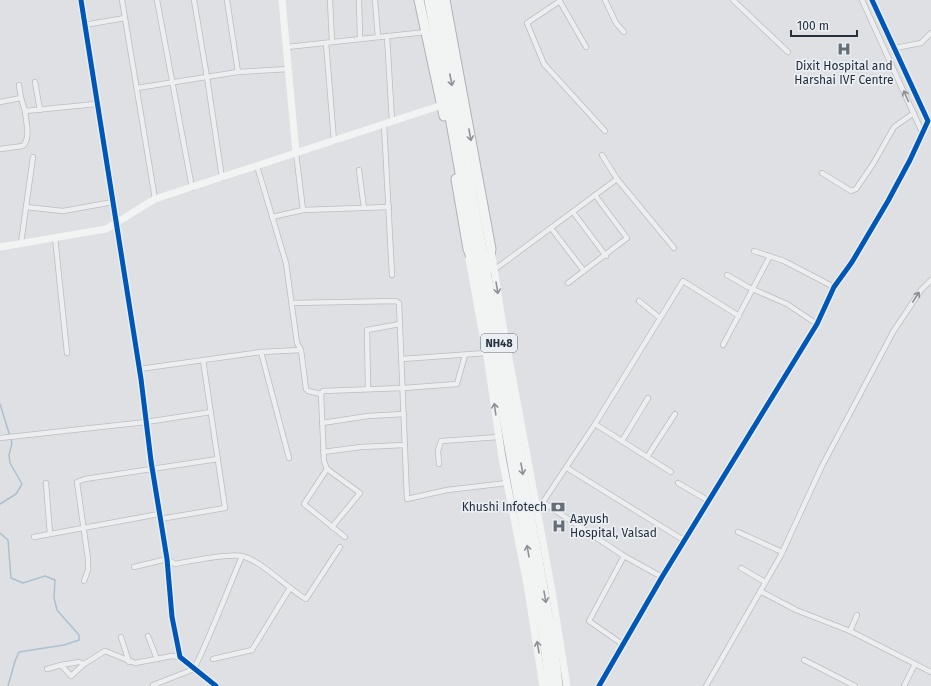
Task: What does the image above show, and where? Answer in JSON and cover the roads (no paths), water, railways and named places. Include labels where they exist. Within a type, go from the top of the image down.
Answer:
[{"type":"highway","points":[[419,0],[442,105],[468,249],[483,277]]},
{"type":"highway","name":"NH48","points":[[429,0],[545,598],[558,686]]},
{"type":"highway","name":"NH48","points":[[436,0],[483,277],[502,427],[546,652],[550,686]]},
{"type":"highway","points":[[445,0],[491,250],[483,277]]},
{"type":"street","points":[[81,0],[96,104],[117,224],[139,369],[152,467],[167,559],[172,618],[180,657]]},
{"type":"street","points":[[122,0],[155,199]]},
{"type":"street","points":[[157,0],[192,188]]},
{"type":"street","points":[[194,0],[222,178]]},
{"type":"street","points":[[227,0],[238,72]]},
{"type":"street","points":[[282,0],[296,153],[303,210]]},
{"type":"street","points":[[330,0],[332,42]]},
{"type":"street","points":[[359,0],[360,39]]},
{"type":"street","points":[[375,0],[378,37]]},
{"type":"street","points":[[586,47],[559,0],[527,23],[544,64],[605,131]]},
{"type":"street","points":[[605,0],[616,23],[624,32]]},
{"type":"street","points":[[733,0],[788,52]]},
{"type":"street","points":[[862,0],[922,132]]},
{"type":"street","points":[[600,686],[622,644],[662,577],[817,324],[834,287],[852,262],[888,201],[910,160],[928,121],[872,0]]},
{"type":"street","points":[[84,25],[125,18]]},
{"type":"street","points":[[287,47],[426,32]]},
{"type":"street","points":[[895,48],[921,43],[931,33]]},
{"type":"street","points":[[387,36],[392,121]]},
{"type":"street","points":[[326,43],[334,141]]},
{"type":"street","points":[[137,88],[238,72],[289,69]]},
{"type":"street","points":[[35,82],[40,110]]},
{"type":"street","points":[[0,149],[23,146],[28,139],[25,111],[19,85]]},
{"type":"street","points":[[0,102],[22,98]]},
{"type":"street","points":[[25,111],[96,104]]},
{"type":"street","points":[[0,247],[106,230],[155,199],[442,105]]},
{"type":"street","points":[[822,173],[851,191],[856,189],[874,164],[894,127],[914,114]]},
{"type":"street","points":[[384,124],[392,275]]},
{"type":"street","points":[[602,155],[617,179],[674,248]]},
{"type":"street","points":[[21,243],[33,157]]},
{"type":"street","points":[[257,166],[286,263],[297,344],[301,350],[306,389],[308,392],[321,394],[323,391],[403,388],[456,384],[465,355]]},
{"type":"street","points":[[359,170],[364,208]]},
{"type":"street","points":[[494,270],[617,179]]},
{"type":"street","points":[[568,283],[606,256],[627,238],[595,195]]},
{"type":"street","points":[[26,207],[63,211],[113,202]]},
{"type":"street","points":[[272,217],[303,210],[388,207]]},
{"type":"street","points":[[573,212],[606,256]]},
{"type":"street","points":[[551,228],[584,271]]},
{"type":"street","points":[[55,237],[67,353]]},
{"type":"street","points":[[468,249],[486,353],[502,427],[499,437],[527,584],[543,676],[543,686]]},
{"type":"street","points":[[491,250],[567,677],[567,686]]},
{"type":"street","points":[[754,251],[784,260],[834,287]]},
{"type":"street","points":[[723,345],[754,289],[770,256]]},
{"type":"street","points":[[727,275],[787,304],[817,324]]},
{"type":"street","points":[[706,686],[782,552],[822,466],[870,374],[904,316],[921,290],[931,280]]},
{"type":"street","points":[[537,511],[544,503],[595,424],[683,281],[739,316]]},
{"type":"street","points":[[292,304],[396,301],[399,303],[407,499],[447,490],[507,482]]},
{"type":"street","points":[[639,301],[660,318]]},
{"type":"street","points":[[368,389],[367,330],[400,324]]},
{"type":"street","points":[[139,369],[261,352],[301,350]]},
{"type":"street","points":[[261,352],[289,458]]},
{"type":"street","points":[[402,359],[486,353]]},
{"type":"street","points":[[34,537],[160,516],[225,508],[203,360]]},
{"type":"street","points":[[321,394],[323,452],[327,469],[360,493],[332,527]]},
{"type":"street","points":[[622,441],[648,398]]},
{"type":"street","points":[[1,438],[146,422],[211,412]]},
{"type":"street","points":[[322,422],[404,414]]},
{"type":"street","points":[[647,457],[675,414]]},
{"type":"street","points":[[595,424],[671,472]]},
{"type":"street","points":[[439,464],[438,451],[441,442],[499,437]]},
{"type":"street","points":[[323,452],[361,447],[405,445]]},
{"type":"street","points":[[84,581],[88,559],[82,528],[77,482],[85,479],[152,467],[218,459]]},
{"type":"street","points":[[567,468],[685,541]]},
{"type":"street","points":[[327,469],[304,504],[345,537]]},
{"type":"street","points":[[46,483],[50,534]]},
{"type":"street","points":[[678,483],[709,501]]},
{"type":"street","points":[[544,503],[624,556],[662,577]]},
{"type":"street","points":[[738,532],[782,552]]},
{"type":"street","points":[[134,567],[167,559],[175,564],[205,558],[242,556],[261,567],[306,599],[340,547]]},
{"type":"street","points":[[153,685],[194,669],[211,634],[223,600],[242,556]]},
{"type":"street","points":[[622,644],[589,621],[624,556]]},
{"type":"street","points":[[741,568],[766,582]]},
{"type":"street","points":[[213,659],[252,650],[290,588]]},
{"type":"street","points":[[760,591],[796,610],[850,631],[931,672]]},
{"type":"street","points":[[850,631],[857,615]]},
{"type":"street","points":[[148,636],[157,659]]},
{"type":"street","points":[[122,637],[129,662]]},
{"type":"street","points":[[61,665],[70,676],[84,664],[105,651],[129,662],[142,662],[172,656],[180,657],[216,686]]},
{"type":"street","points":[[804,660],[855,686]]},
{"type":"street","points":[[47,669],[79,662],[84,664]]},
{"type":"street","points":[[904,686],[915,664]]},
{"type":"waterway","points":[[0,404],[12,443],[9,455],[10,463],[22,484],[16,494],[0,504]]},
{"type":"waterway","points":[[0,533],[8,540],[11,578],[23,583],[45,576],[55,580],[54,598],[57,610],[79,635],[79,640],[64,645],[19,652],[8,686]]},
{"type":"place","name":"Dixit Hospital and Harshai IVF Centre","points":[[844,49]]},
{"type":"place","name":"Khushi Infotech","points":[[558,507]]},
{"type":"place","name":"Aayush Hospital, Valsad","points":[[559,526]]}]
